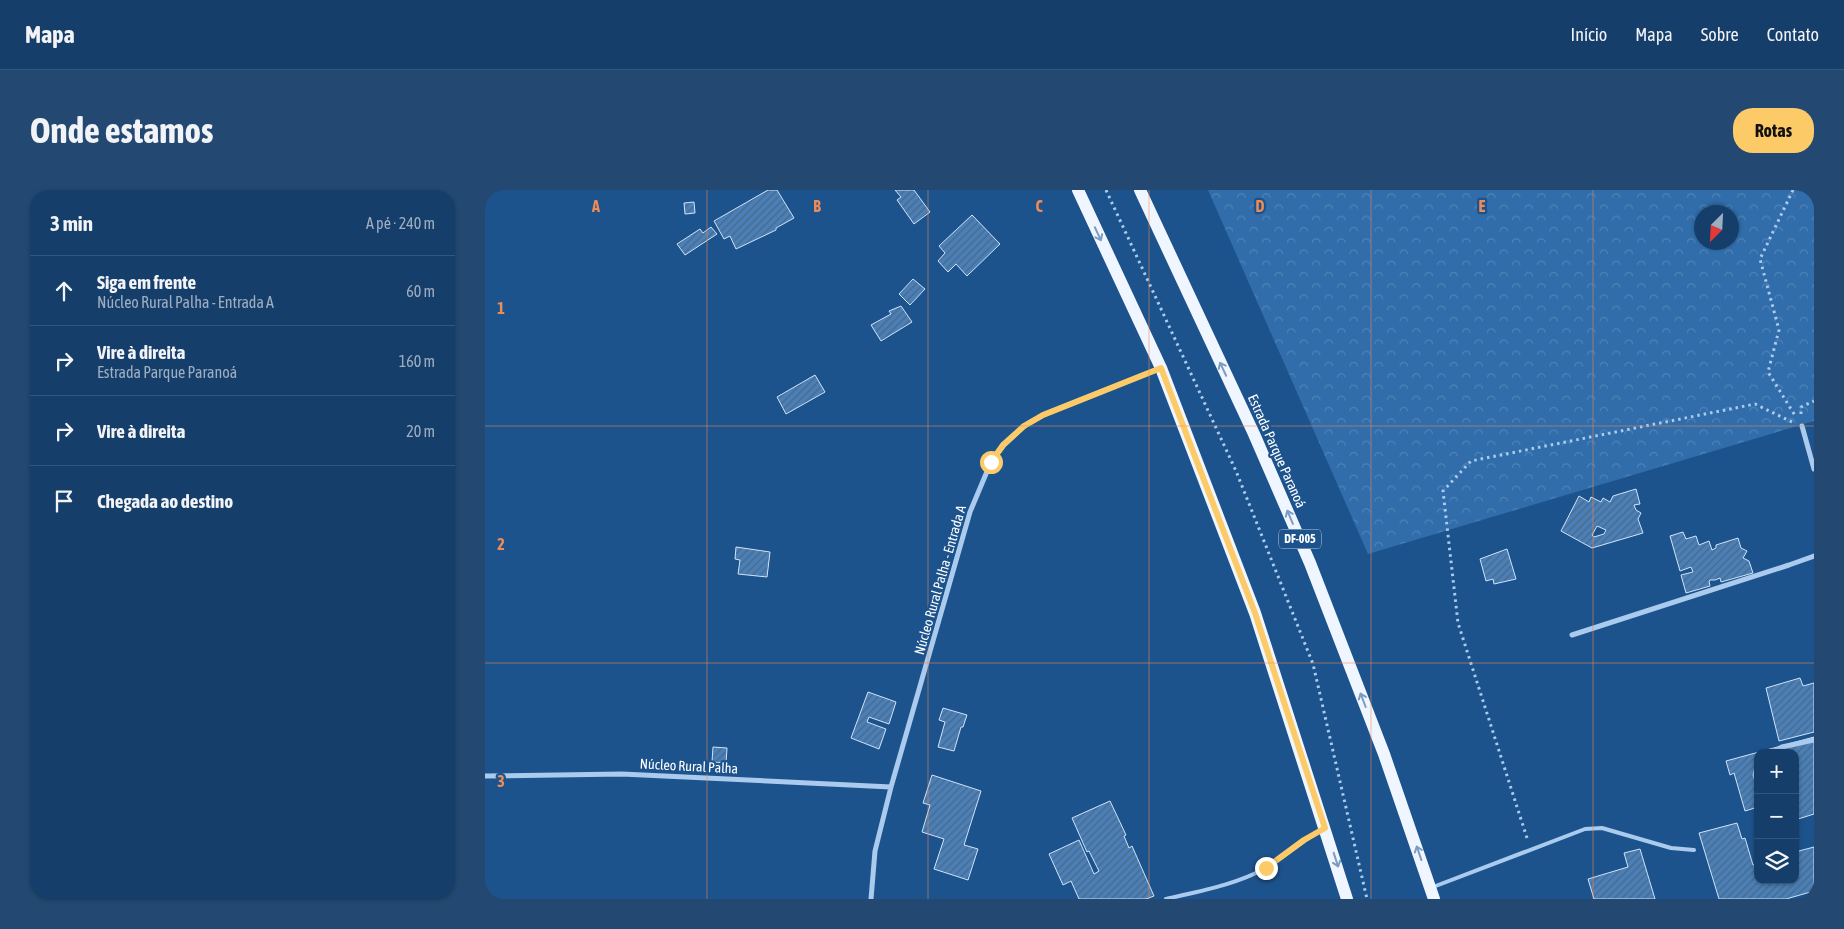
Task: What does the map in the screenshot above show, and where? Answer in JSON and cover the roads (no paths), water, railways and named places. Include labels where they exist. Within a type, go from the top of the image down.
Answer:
[{"type":"main road","points":[[1078,190],[1161,368],[1255,613],[1347,899]]},
{"type":"main road","name":"Estrada Parque Paranoá","points":[[1143,192],[1254,434],[1310,563],[1385,754],[1433,893]]},
{"type":"street","name":"Núcleo Rural Palha - Entrada A","points":[[871,899],[875,852],[891,787],[970,512],[991,462],[1003,445],[1024,426],[1043,415],[1161,368]]},
{"type":"street","points":[[1802,426],[1814,469]]},
{"type":"street","points":[[1571,635],[1814,556]]},
{"type":"street","points":[[1778,749],[1814,740]]},
{"type":"street","name":"Núcleo Rural Palha","points":[[485,776],[622,774],[891,787]]},
{"type":"lane","points":[[1167,899],[1233,883],[1266,868],[1304,840],[1325,828]]},
{"type":"lane","points":[[1433,893],[1531,850],[1585,829],[1602,828],[1671,848],[1694,850]]}]
